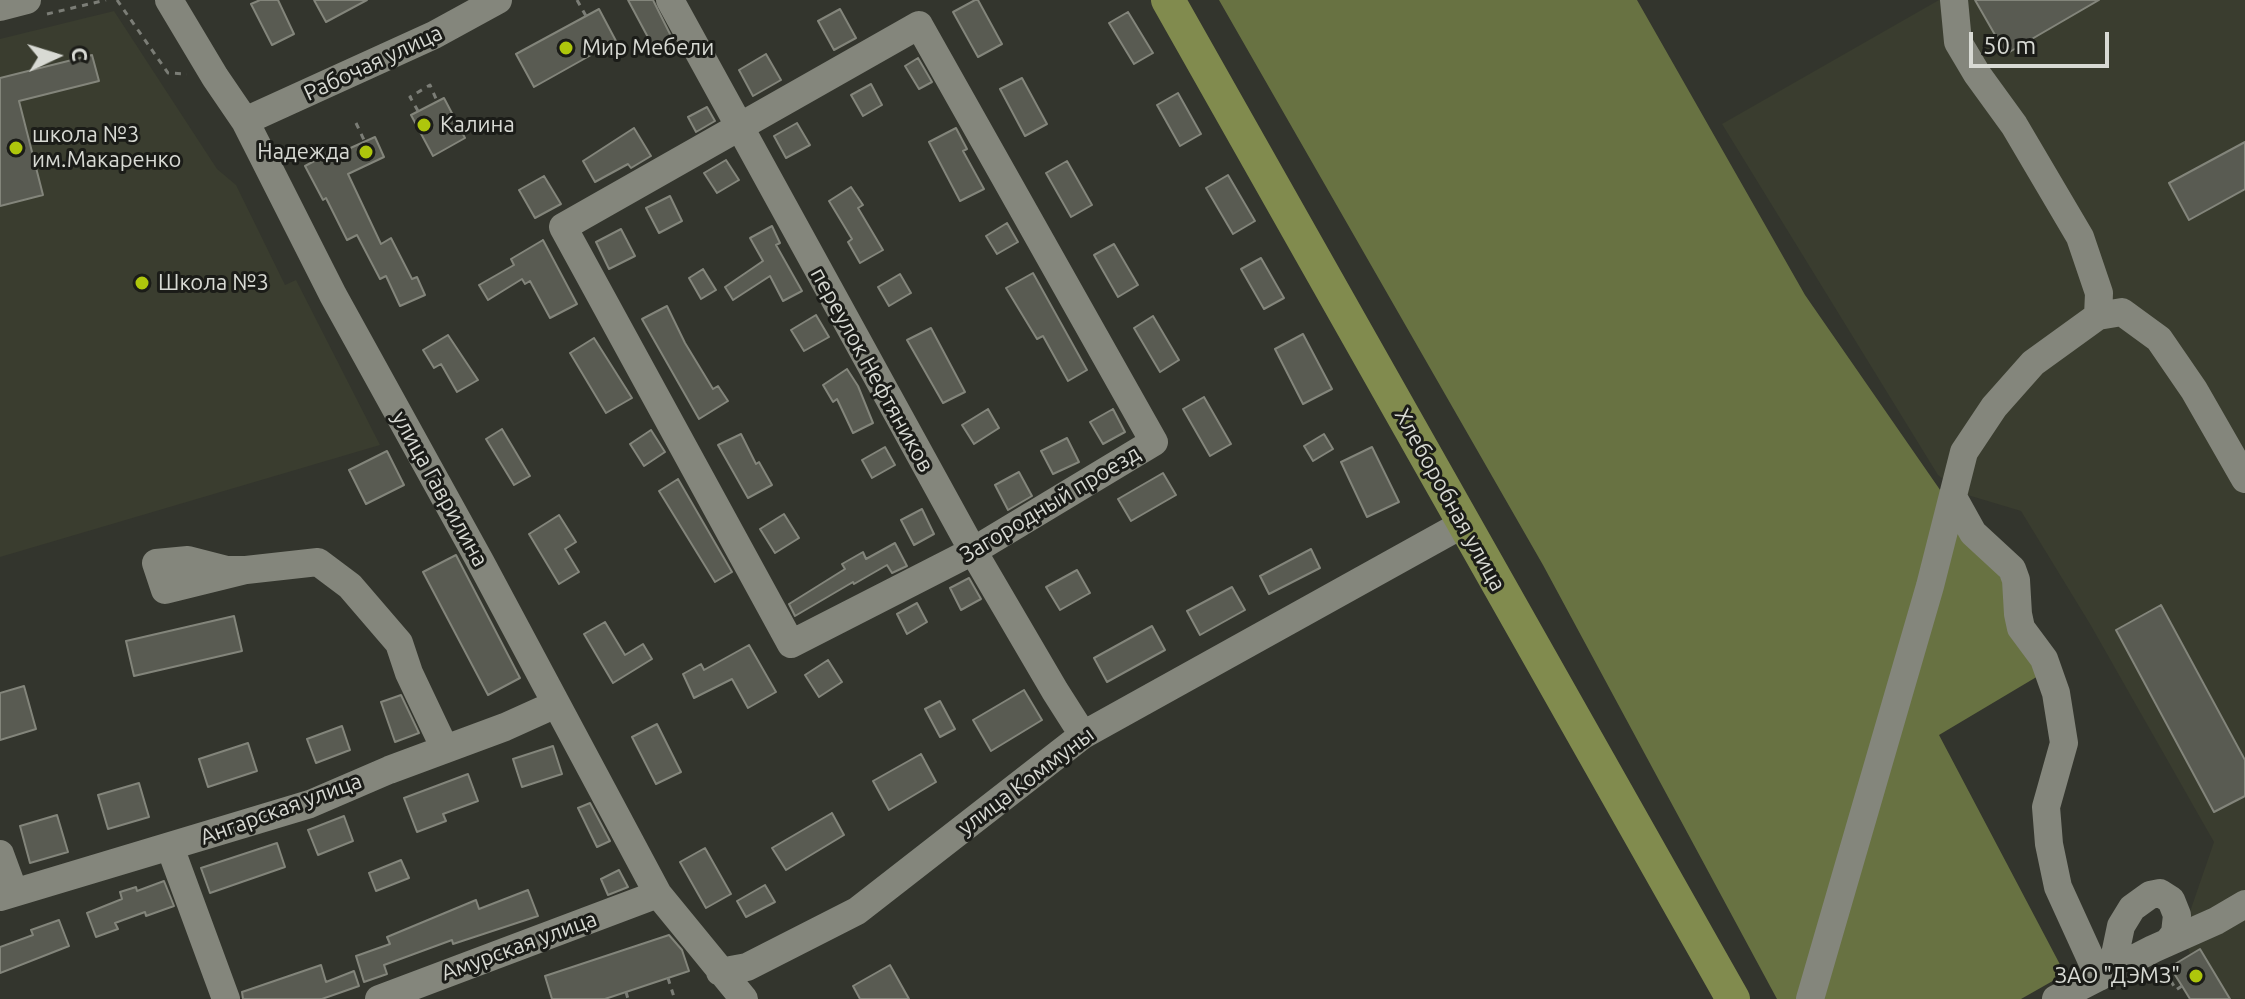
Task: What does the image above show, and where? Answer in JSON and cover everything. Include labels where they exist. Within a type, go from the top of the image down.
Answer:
[{"type":"main road","name":"Хлеборобная улица","points":[[1168,0],[1733,999]]},
{"type":"street","name":"улица Гаврилина","points":[[169,0],[245,121],[263,162],[333,295],[658,894],[744,999]]},
{"type":"street","name":"Рабочая улица","points":[[245,121],[434,35],[498,0]]},
{"type":"street","name":"переулок Нефтяников","points":[[670,0],[738,129],[973,551],[1083,735]]},
{"type":"street","points":[[1954,0],[1958,42],[2014,125],[2080,237],[2099,293],[2098,316]]},
{"type":"street","points":[[0,7],[36,7]]},
{"type":"street","name":"Загородный проезд","points":[[919,25],[1154,442],[973,551],[791,644],[563,227],[919,25]]},
{"type":"street","points":[[1810,999],[1926,600],[1964,452],[1994,407],[2033,363],[2098,316],[2122,312],[2159,339],[2194,390],[2245,479]]},
{"type":"street","points":[[1953,497],[1973,533],[2012,569],[2021,628],[2044,659],[2056,693],[2064,743],[2046,807],[2049,844],[2058,887],[2105,973]]},
{"type":"street","name":"улица Коммуны","points":[[720,972],[747,967],[857,911],[1083,735],[1463,524]]},
{"type":"street","points":[[246,570],[318,562],[350,586],[399,643],[409,673],[445,749]]},
{"type":"street","name":"Ангарская улица","points":[[7,894],[310,804],[556,704]]},
{"type":"street","points":[[170,847],[226,999]]},
{"type":"street","points":[[0,854],[7,894]]},
{"type":"street","points":[[2105,973],[2121,926],[2132,908],[2150,895],[2160,893],[2171,900],[2177,915],[2175,933],[2160,946]]},
{"type":"street","name":"Амурская улица","points":[[379,999],[658,894]]},
{"type":"street","points":[[2056,999],[2245,904]]},
{"type":"path","points":[[36,7],[106,0]]},
{"type":"path","points":[[117,0],[168,73],[215,77]]},
{"type":"path","points":[[577,0],[586,16]]},
{"type":"path","points":[[418,111],[410,97],[430,85],[437,101]]},
{"type":"path","points":[[356,123],[365,142]]},
{"type":"path","points":[[2160,946],[2176,990],[2182,986]]},
{"type":"path","points":[[668,978],[674,997]]},
{"type":"path","points":[[626,992],[628,999]]},
{"type":"shaded area","points":[[1939,0],[2245,0],[2245,999],[2204,999],[2183,932],[2214,842],[2090,624],[2021,511],[1961,493],[1938,475],[1722,124]]},
{"type":"shaded area","name":"Школа №3","points":[[114,11],[217,169],[236,185],[285,285],[296,280],[380,445],[0,557],[0,39]]},
{"type":"green space","points":[[1219,0],[1637,0],[1805,295],[2060,663],[1939,735],[2065,974],[2021,999],[1777,999],[1543,565]]},
{"type":"building","points":[[260,0],[278,0],[294,34],[272,45],[251,4]]},
{"type":"building","points":[[314,0],[367,0],[326,22]]},
{"type":"building","points":[[628,0],[653,0],[676,46],[658,56]]},
{"type":"building","points":[[978,0],[1002,44],[978,57],[953,12]]},
{"type":"building","points":[[1975,0],[2099,0],[2006,54]]},
{"type":"building","name":"Мир Мебели","points":[[599,9],[616,41],[534,87],[516,54]]},
{"type":"building","points":[[840,9],[856,38],[834,50],[818,21]]},
{"type":"building","points":[[1128,12],[1153,53],[1134,64],[1109,23]]},
{"type":"building","points":[[766,54],[781,80],[753,96],[739,70]]},
{"type":"building","name":"школа №3 им.Макаренко","points":[[92,55],[99,81],[19,101],[43,195],[0,206],[0,78]]},
{"type":"building","points":[[918,58],[932,82],[919,89],[905,66]]},
{"type":"building","points":[[1022,78],[1047,124],[1025,136],[1000,89]]},
{"type":"building","points":[[871,84],[882,105],[863,116],[851,95]]},
{"type":"building","points":[[1178,93],[1201,134],[1180,146],[1157,105]]},
{"type":"building","points":[[444,98],[465,138],[433,156],[411,115]]},
{"type":"building","points":[[707,107],[715,121],[696,132],[688,117]]},
{"type":"building","points":[[797,123],[810,145],[786,158],[774,136]]},
{"type":"building","points":[[634,128],[651,156],[631,168],[628,164],[595,182],[583,161]]},
{"type":"building","points":[[956,128],[967,149],[963,151],[984,189],[960,201],[929,142]]},
{"type":"building","points":[[375,137],[384,157],[348,174],[381,244],[391,238],[412,279],[417,277],[425,295],[400,306],[386,276],[380,279],[357,235],[347,240],[326,198],[323,200],[305,166],[335,150],[337,154]]},
{"type":"building","points":[[2245,142],[2245,189],[2189,220],[2169,183]]},
{"type":"building","points":[[726,160],[739,180],[717,193],[704,173]]},
{"type":"building","points":[[1067,161],[1092,205],[1071,217],[1046,173]]},
{"type":"building","points":[[1228,175],[1255,221],[1233,234],[1206,188]]},
{"type":"building","points":[[544,176],[561,204],[535,218],[519,190]]},
{"type":"building","points":[[851,187],[863,205],[858,208],[883,250],[860,263],[848,242],[852,239],[829,201]]},
{"type":"building","points":[[670,196],[682,221],[659,233],[646,208]]},
{"type":"building","points":[[1007,223],[1018,242],[997,254],[986,236]]},
{"type":"building","points":[[772,226],[780,243],[776,245],[802,291],[783,301],[770,276],[733,300],[725,287],[763,261],[750,238]]},
{"type":"building","points":[[621,229],[635,256],[609,269],[596,242]]},
{"type":"building","points":[[543,240],[577,304],[550,318],[530,281],[525,284],[522,279],[488,300],[479,285],[514,265],[511,259]]},
{"type":"building","points":[[1114,244],[1138,285],[1118,297],[1094,255]]},
{"type":"building","points":[[1261,258],[1284,298],[1264,309],[1241,269]]},
{"type":"building","points":[[703,269],[716,290],[701,299],[689,278]]},
{"type":"building","points":[[1033,273],[1087,370],[1068,381],[1043,336],[1037,339],[1006,288]]},
{"type":"building","points":[[900,274],[911,293],[889,306],[878,287]]},
{"type":"building","points":[[667,306],[713,389],[718,386],[728,401],[699,419],[642,319]]},
{"type":"building","points":[[816,315],[829,337],[804,351],[791,330]]},
{"type":"building","points":[[1153,316],[1179,360],[1160,372],[1134,328]]},
{"type":"building","points":[[931,328],[965,392],[943,403],[907,340]]},
{"type":"building","points":[[1303,334],[1332,389],[1303,404],[1275,349]]},
{"type":"building","points":[[448,335],[478,380],[457,392],[441,364],[434,368],[423,350]]},
{"type":"building","points":[[594,338],[632,398],[606,413],[570,353]]},
{"type":"building","points":[[847,369],[858,386],[873,423],[853,433],[837,399],[833,402],[823,385]]},
{"type":"building","points":[[1204,397],[1231,444],[1210,456],[1183,409]]},
{"type":"building","points":[[988,409],[999,428],[974,444],[962,425]]},
{"type":"building","points":[[1113,409],[1125,432],[1103,444],[1090,422]]},
{"type":"building","points":[[502,429],[530,476],[514,485],[486,439]]},
{"type":"building","points":[[651,430],[665,452],[644,466],[630,444]]},
{"type":"building","points":[[741,434],[756,464],[759,462],[772,485],[748,498],[718,445]]},
{"type":"building","points":[[1324,434],[1333,449],[1313,461],[1304,446]]},
{"type":"building","points":[[1067,438],[1079,462],[1053,474],[1041,451]]},
{"type":"building","points":[[885,447],[895,465],[872,478],[862,460]]},
{"type":"building","points":[[1372,447],[1399,502],[1367,517],[1341,462]]},
{"type":"building","points":[[387,451],[404,485],[366,504],[349,470]]},
{"type":"building","points":[[1019,472],[1032,496],[1008,510],[995,485]]},
{"type":"building","points":[[1163,473],[1176,495],[1131,521],[1118,499]]},
{"type":"building","points":[[678,479],[732,572],[715,582],[659,491]]},
{"type":"building","points":[[922,509],[934,534],[914,545],[901,520]]},
{"type":"building","points":[[784,514],[799,538],[775,553],[760,529]]},
{"type":"building","points":[[559,515],[576,542],[565,549],[579,572],[559,584],[529,534]]},
{"type":"building","points":[[895,543],[907,566],[892,573],[887,565],[795,616],[789,604],[845,569],[842,564],[863,552],[866,559]]},
{"type":"building","points":[[1311,549],[1320,568],[1269,594],[1260,576]]},
{"type":"building","points":[[456,555],[520,678],[488,695],[423,572]]},
{"type":"building","points":[[1077,570],[1090,593],[1060,610],[1046,587]]},
{"type":"building","points":[[969,578],[981,599],[961,610],[950,588]]},
{"type":"building","points":[[1232,587],[1245,610],[1200,635],[1187,611]]},
{"type":"building","points":[[917,603],[927,622],[907,634],[897,614]]},
{"type":"building","points":[[2161,605],[2245,760],[2245,796],[2214,812],[2116,630]]},
{"type":"building","points":[[234,616],[242,651],[134,676],[126,641]]},
{"type":"building","points":[[605,622],[625,655],[643,644],[652,659],[613,683],[584,634]]},
{"type":"building","points":[[1152,626],[1165,650],[1107,682],[1094,658]]},
{"type":"building","points":[[749,645],[776,692],[748,708],[732,679],[694,698],[683,674],[701,664],[704,670]]},
{"type":"building","points":[[828,660],[842,682],[819,697],[805,675]]},
{"type":"building","points":[[24,686],[36,729],[0,740],[0,693]]},
{"type":"building","points":[[1024,690],[1042,720],[991,751],[973,720]]},
{"type":"building","points":[[401,695],[419,733],[395,742],[381,702]]},
{"type":"building","points":[[940,701],[955,729],[940,737],[925,709]]},
{"type":"building","points":[[657,724],[681,772],[656,784],[632,737]]},
{"type":"building","points":[[342,726],[350,750],[316,763],[307,739]]},
{"type":"building","points":[[248,743],[257,771],[208,787],[199,759]]},
{"type":"building","points":[[553,746],[562,774],[522,787],[513,759]]},
{"type":"building","points":[[921,754],[936,782],[889,810],[873,781]]},
{"type":"building","points":[[468,774],[478,801],[443,814],[446,821],[417,832],[404,798]]},
{"type":"building","points":[[139,783],[149,817],[108,829],[98,795]]},
{"type":"building","points":[[590,803],[610,841],[597,847],[578,808]]},
{"type":"building","points":[[832,813],[844,835],[786,870],[772,848]]},
{"type":"building","points":[[57,815],[68,852],[30,863],[20,826]]},
{"type":"building","points":[[344,816],[353,841],[318,855],[308,830]]},
{"type":"building","points":[[277,843],[285,867],[210,893],[201,868]]},
{"type":"building","points":[[705,848],[731,894],[706,908],[680,862]]},
{"type":"building","points":[[401,860],[409,878],[376,891],[369,873]]},
{"type":"building","points":[[619,870],[628,887],[608,895],[601,879]]},
{"type":"building","points":[[164,881],[174,906],[115,923],[118,929],[96,937],[87,913],[122,899],[120,892],[136,887],[137,891]]},
{"type":"building","points":[[765,885],[775,902],[746,917],[737,901]]},
{"type":"building","points":[[528,890],[538,916],[453,944],[452,940],[384,965],[387,974],[364,982],[356,956],[390,944],[387,937],[476,900],[479,909]]},
{"type":"building","points":[[59,920],[69,946],[0,973],[0,947],[33,935],[31,930]]},
{"type":"building","points":[[669,935],[682,950],[689,971],[605,999],[552,999],[545,976]]},
{"type":"building","name":"ЗАО \"ДЭМЗ\"","points":[[2200,949],[2230,999],[2190,999],[2170,967]]},
{"type":"building","points":[[321,965],[326,982],[354,971],[359,986],[322,999],[243,999],[242,992]]},
{"type":"building","points":[[890,965],[909,999],[860,999],[853,986]]},
{"type":"place","name":"Мир Мебели","points":[[566,48]]},
{"type":"place","name":"Калина","points":[[424,125]]},
{"type":"place","name":"школа №3 им.Макаренко","points":[[16,148]]},
{"type":"place","name":"Надежда","points":[[366,152]]},
{"type":"place","name":"Школа №3","points":[[142,283]]},
{"type":"place","name":"ЗАО \"ДЭМЗ\"","points":[[2196,976]]}]
